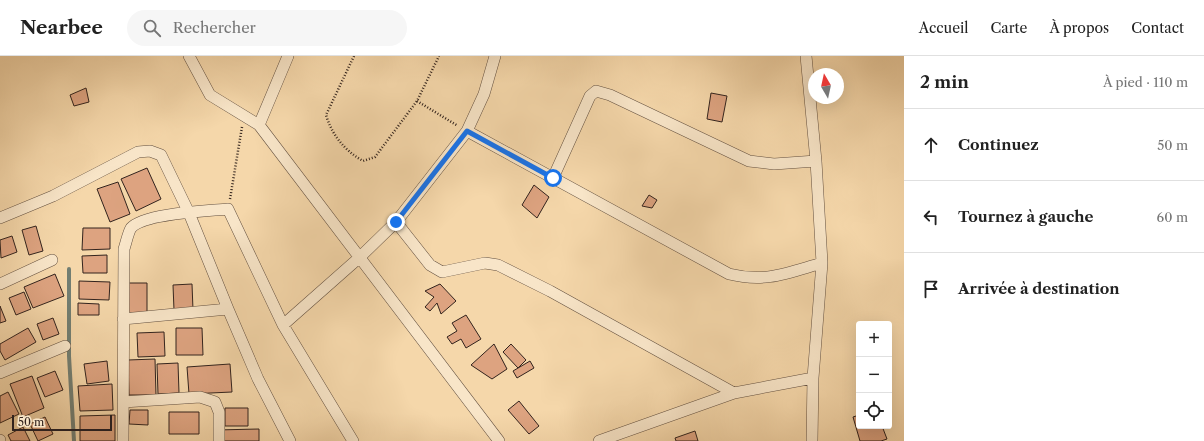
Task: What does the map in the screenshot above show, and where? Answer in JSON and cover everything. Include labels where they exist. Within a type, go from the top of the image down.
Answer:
[{"type":"street","points":[[189,56],[210,95],[243,117],[259,125],[499,441]]},
{"type":"street","points":[[259,125],[288,56]]},
{"type":"street","points":[[283,325],[360,258],[396,222],[467,131],[484,94],[495,56]]},
{"type":"street","points":[[806,56],[816,160],[822,263],[813,378],[812,441]]},
{"type":"street","points":[[553,178],[590,96],[596,92],[610,95],[749,161],[774,164],[816,160]]},
{"type":"street","points":[[467,131],[729,274],[748,279],[766,278],[822,263]]},
{"type":"street","points":[[0,218],[53,196],[138,152],[150,151],[161,155],[189,213],[258,379],[290,441]]},
{"type":"street","points":[[123,441],[124,249],[131,228],[140,223],[158,217],[228,209],[283,325],[353,441]]},
{"type":"street","points":[[396,222],[430,265],[442,272],[485,263],[498,265],[564,299],[734,393]]},
{"type":"street","points":[[0,284],[52,260]]},
{"type":"street","points":[[123,319],[228,309]]},
{"type":"street","points":[[0,373],[65,346]]},
{"type":"street","points":[[599,441],[734,393],[813,378]]},
{"type":"street","points":[[123,402],[200,397],[215,402],[219,412],[219,441]]},
{"type":"path","points":[[354,56],[326,115],[330,128],[343,146],[362,161],[375,157],[417,101],[439,56]]},
{"type":"path","points":[[417,101],[467,131]]},
{"type":"path","points":[[228,209],[243,117]]},
{"type":"building","points":[[86,88],[89,102],[74,106],[70,95]]},
{"type":"building","points":[[711,93],[727,96],[722,122],[707,119]]},
{"type":"building","points":[[147,168],[161,199],[136,211],[121,179]]},
{"type":"building","points":[[118,182],[130,214],[110,222],[97,189]]},
{"type":"building","points":[[534,185],[549,197],[537,218],[522,205]]},
{"type":"building","points":[[649,195],[657,200],[652,208],[642,206]]},
{"type":"building","points":[[36,226],[43,251],[29,255],[22,230]]},
{"type":"building","points":[[83,228],[110,228],[110,249],[82,250]]},
{"type":"building","points":[[12,236],[17,252],[1,258],[0,240]]},
{"type":"building","points":[[107,255],[107,273],[83,273],[82,256]]},
{"type":"building","points":[[55,274],[64,296],[33,308],[24,287]]},
{"type":"building","points":[[79,281],[110,282],[109,300],[79,299]]},
{"type":"building","points":[[125,283],[147,283],[147,313],[124,313]]},
{"type":"building","points":[[192,284],[193,310],[174,310],[173,285]]},
{"type":"building","points":[[440,284],[456,301],[441,314],[437,303],[430,311],[425,307],[434,297],[425,291]]},
{"type":"building","points":[[24,292],[31,309],[16,315],[9,298]]},
{"type":"building","points":[[78,303],[99,304],[99,315],[78,315]]},
{"type":"building","points":[[0,306],[6,321],[0,323]]},
{"type":"building","points":[[466,315],[481,339],[466,348],[461,339],[452,344],[447,337],[457,331],[452,323]]},
{"type":"building","points":[[53,318],[59,334],[43,340],[37,324]]},
{"type":"building","points":[[28,328],[36,342],[5,360],[0,351],[0,344]]},
{"type":"building","points":[[176,328],[202,328],[203,355],[176,355]]},
{"type":"building","points":[[164,332],[165,356],[138,357],[137,333]]},
{"type":"building","points":[[494,344],[507,369],[492,379],[471,365]]},
{"type":"building","points":[[511,344],[526,360],[518,368],[503,352]]},
{"type":"building","points":[[155,359],[156,395],[129,395],[128,360]]},
{"type":"building","points":[[107,361],[109,381],[87,384],[84,364]]},
{"type":"building","points":[[530,361],[534,368],[517,378],[513,371]]},
{"type":"building","points":[[178,363],[179,393],[158,394],[157,364]]},
{"type":"building","points":[[230,364],[232,392],[189,394],[187,367]]},
{"type":"building","points":[[55,371],[63,390],[45,397],[37,378]]},
{"type":"building","points":[[32,376],[44,408],[23,417],[10,384]]},
{"type":"building","points":[[112,384],[113,410],[80,411],[78,386]]},
{"type":"building","points":[[8,392],[19,414],[0,423],[0,396]]},
{"type":"building","points":[[519,401],[539,426],[529,434],[508,410]]},
{"type":"building","points":[[225,408],[248,408],[248,426],[225,426]]},
{"type":"building","points":[[130,410],[148,410],[148,425],[129,424]]},
{"type":"building","points":[[169,412],[199,412],[199,434],[169,434]]},
{"type":"building","points":[[115,415],[115,441],[80,441],[80,416]]},
{"type":"building","points":[[856,416],[856,427],[853,417]]},
{"type":"building","points":[[45,417],[53,434],[38,441],[30,424]]},
{"type":"building","points":[[23,427],[30,441],[11,441],[8,435]]},
{"type":"building","points":[[259,429],[259,441],[216,441],[216,430]]},
{"type":"building","points":[[856,429],[883,429],[887,439],[881,441],[860,441]]},
{"type":"building","points":[[695,431],[698,441],[676,441],[675,438]]},
{"type":"waterway","points":[[69,269],[69,356],[74,441]]},
{"type":"route","points":[[396,222],[467,131],[553,178]]}]
